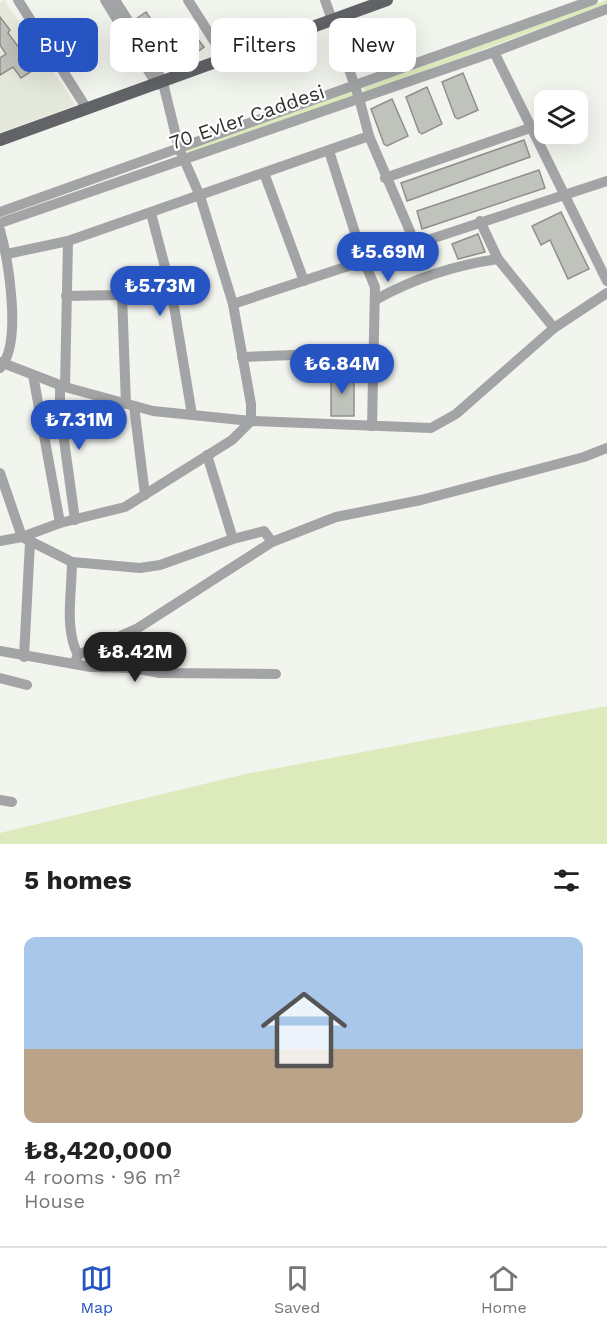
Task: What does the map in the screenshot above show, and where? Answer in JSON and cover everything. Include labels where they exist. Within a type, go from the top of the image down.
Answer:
[{"type":"main road","points":[[338,18],[387,0]]},
{"type":"main road","points":[[0,140],[211,65]]},
{"type":"street","points":[[18,0],[87,109]]},
{"type":"street","points":[[105,0],[160,84]]},
{"type":"street","points":[[0,541],[26,540],[75,519],[125,507],[232,440],[251,421],[251,404],[233,304],[200,196],[182,153],[150,55],[115,0]]},
{"type":"street","points":[[325,0],[331,18]]},
{"type":"street","name":"70 Evler Caddesi","points":[[0,223],[354,86],[592,0]]},
{"type":"street","points":[[191,1],[211,35]]},
{"type":"street","name":"70 Evler Caddesi","points":[[0,212],[359,98],[494,52],[607,9]]},
{"type":"street","points":[[494,52],[607,281]]},
{"type":"street","points":[[349,72],[385,178],[415,243]]},
{"type":"street","points":[[385,178],[530,128]]},
{"type":"street","points":[[7,254],[68,241],[369,136]]},
{"type":"street","points":[[329,151],[364,261],[375,287],[372,426]]},
{"type":"street","points":[[264,173],[304,281]]},
{"type":"street","points":[[233,304],[607,181]]},
{"type":"street","points":[[151,213],[172,294],[192,415]]},
{"type":"street","points":[[480,221],[498,260],[554,328]]},
{"type":"street","points":[[0,230],[7,254],[11,322],[10,345],[1,364],[62,386],[130,405],[192,415],[251,421],[421,429],[440,424],[464,408],[554,328],[607,293]]},
{"type":"street","points":[[68,241],[61,419],[75,519]]},
{"type":"street","points":[[375,300],[406,283],[478,262],[498,260]]},
{"type":"street","points":[[66,296],[172,294]]},
{"type":"street","points":[[122,295],[130,405],[145,495]]},
{"type":"street","points":[[242,357],[320,354],[335,367],[342,369],[374,368]]},
{"type":"street","points":[[33,375],[60,524]]},
{"type":"street","points":[[76,659],[138,628],[272,542],[336,517],[452,492],[584,457],[607,448]]},
{"type":"street","points":[[207,455],[233,539]]},
{"type":"street","points":[[0,473],[26,540],[24,657]]},
{"type":"street","points":[[26,540],[72,562],[140,568],[160,565],[233,539],[264,531],[272,542]]},
{"type":"street","points":[[72,562],[70,624],[76,659]]},
{"type":"street","points":[[0,651],[24,657],[76,659],[160,673],[276,674]]},
{"type":"street","points":[[0,678],[27,685]]},
{"type":"street","points":[[0,800],[12,802]]},
{"type":"shaded area","points":[[4,0],[18,20],[18,72],[53,72],[76,105],[0,133],[0,3]]},
{"type":"green space","points":[[607,0],[607,4],[366,92],[363,88],[407,72],[416,72],[416,69]]},
{"type":"green space","points":[[351,92],[353,97],[189,154],[187,150]]},
{"type":"green space","points":[[607,706],[607,844],[0,844],[0,833],[246,774]]},
{"type":"building","points":[[146,12],[150,18],[137,18]]},
{"type":"building","points":[[0,17],[18,46],[18,72],[30,72],[21,78],[13,67],[0,75],[0,58],[6,54],[0,45]]},
{"type":"building","points":[[199,41],[204,47],[199,51]]},
{"type":"building","points":[[463,73],[478,110],[458,119],[455,117],[442,82]]},
{"type":"building","points":[[427,87],[442,124],[422,134],[419,132],[406,97]]},
{"type":"building","points":[[392,99],[408,136],[387,146],[384,144],[371,109]]},
{"type":"building","points":[[524,140],[530,157],[407,201],[401,183]]},
{"type":"building","points":[[539,170],[545,188],[422,229],[417,211]]},
{"type":"building","points":[[561,212],[589,269],[568,279],[550,240],[541,245],[532,226]]},
{"type":"building","points":[[478,234],[485,252],[458,259],[452,244]]},
{"type":"building","points":[[331,375],[354,375],[354,416],[331,416]]}]
